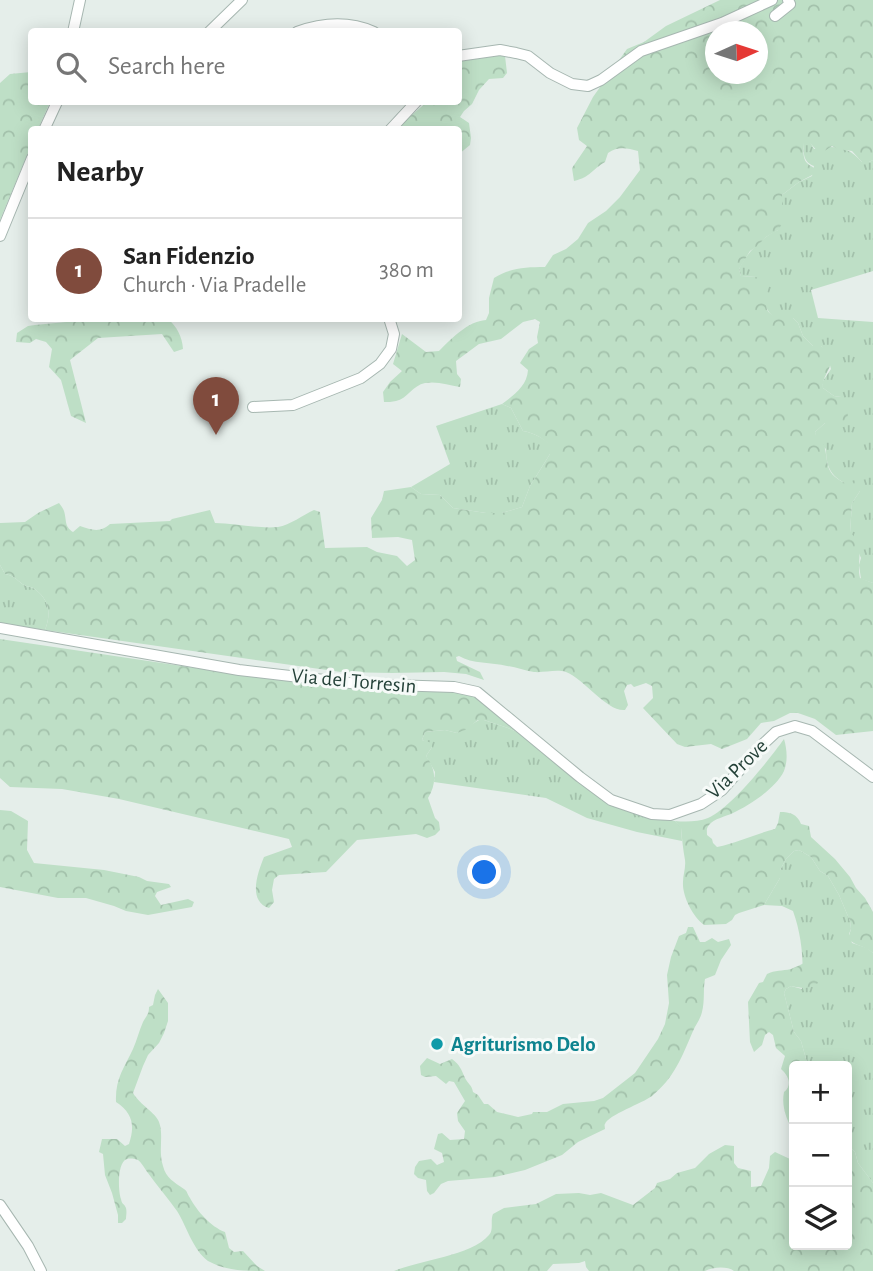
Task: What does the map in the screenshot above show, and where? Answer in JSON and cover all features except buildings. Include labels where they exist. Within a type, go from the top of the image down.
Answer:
[{"type":"street","points":[[74,28],[80,0]]},
{"type":"street","points":[[213,28],[242,0]]},
{"type":"street","points":[[462,55],[500,50],[516,53],[528,56],[550,73],[572,84],[588,86],[601,80],[640,51],[722,23],[772,0]]},
{"type":"street","points":[[775,16],[793,1]]},
{"type":"street","points":[[307,28],[315,25],[344,24],[366,28]]},
{"type":"street","points":[[46,126],[56,105]]},
{"type":"street","points":[[394,126],[413,105]]},
{"type":"street","points":[[0,236],[28,168]]},
{"type":"street","points":[[253,407],[293,405],[361,378],[380,364],[391,349],[394,334],[390,322]]},
{"type":"street","name":"Via del Torresin","points":[[0,628],[239,670],[359,684],[454,687],[477,692],[611,800],[652,814],[670,815]]},
{"type":"street","name":"Via Prove","points":[[670,815],[701,804],[722,790],[776,732],[795,726],[812,731],[873,777]]},
{"type":"street","points":[[0,1205],[28,1246],[41,1271]]},
{"type":"green space","points":[[720,0],[873,0],[873,160],[862,162],[852,151],[832,146],[820,154],[810,143],[803,143],[805,161],[818,172],[782,195],[782,224],[750,251],[739,269],[741,276],[756,277],[769,283],[766,306],[770,314],[793,318],[803,336],[813,346],[821,346],[832,354],[823,388],[846,402],[848,416],[839,427],[825,423],[815,432],[817,439],[823,442],[828,466],[833,475],[845,483],[858,479],[861,485],[852,503],[850,532],[858,543],[860,578],[873,583],[873,731],[836,735],[815,719],[790,713],[774,721],[761,723],[747,739],[722,749],[711,744],[685,747],[677,744],[643,708],[653,698],[652,686],[646,683],[634,687],[627,685],[624,691],[628,705],[625,710],[603,701],[566,672],[531,671],[459,656],[456,657],[457,661],[480,672],[484,680],[466,674],[444,672],[341,672],[45,630],[48,613],[44,598],[35,589],[5,574],[0,565],[0,523],[25,522],[59,503],[67,525],[73,532],[80,526],[96,530],[110,524],[170,521],[210,510],[215,523],[278,527],[314,510],[320,512],[325,548],[367,547],[397,556],[407,566],[415,560],[412,540],[398,537],[372,538],[371,518],[382,500],[384,491],[411,487],[421,494],[440,495],[453,508],[486,513],[502,513],[522,507],[530,486],[550,454],[550,445],[523,431],[511,408],[502,404],[519,390],[525,381],[528,370],[520,363],[529,349],[538,343],[540,322],[535,319],[523,322],[501,339],[479,344],[456,361],[457,374],[461,379],[460,387],[425,383],[400,400],[390,402],[384,402],[383,392],[402,371],[393,364],[402,334],[426,352],[439,351],[466,327],[486,320],[494,278],[518,269],[545,267],[553,255],[578,239],[588,223],[620,197],[640,170],[638,151],[615,149],[608,153],[605,162],[588,175],[574,181],[572,168],[587,146],[579,140],[577,128],[593,97],[627,49],[644,42],[666,26]]},
{"type":"green space","points":[[480,54],[505,56],[507,73],[503,78],[489,79],[460,117],[469,123],[471,138],[470,145],[462,152],[462,126],[399,126],[423,105],[462,105],[462,57]]},
{"type":"green space","points":[[28,72],[28,105],[49,105],[39,126],[28,126],[28,153],[0,220],[0,83],[10,74]]},
{"type":"green space","points":[[810,142],[814,149],[840,148],[862,162],[873,160],[873,271],[811,290],[818,318],[873,322],[873,583],[861,579],[861,558],[850,533],[852,503],[860,491],[835,476],[828,465],[826,449],[816,439],[815,432],[825,423],[841,397],[834,396],[823,388],[823,381],[831,369],[826,351],[821,346],[813,346],[803,336],[793,318],[771,315],[756,277],[741,276],[739,269],[755,246],[778,230],[782,195],[812,176],[814,166],[806,160],[803,143]]},
{"type":"green space","points":[[66,322],[171,322],[182,340],[183,349],[174,352],[162,334],[98,338],[70,360],[86,423],[71,416],[61,380],[49,367],[52,349],[46,342],[36,339],[30,343],[16,342],[17,333],[28,326]]},
{"type":"green space","points":[[502,404],[511,408],[523,431],[550,444],[550,454],[530,486],[522,507],[502,513],[453,508],[440,495],[421,494],[411,487],[450,464],[436,426]]},
{"type":"green space","points":[[0,565],[5,574],[35,589],[44,598],[48,613],[45,630],[0,623]]},
{"type":"green space","points":[[0,639],[346,688],[449,688],[483,695],[508,710],[544,741],[484,720],[478,720],[457,733],[445,730],[425,732],[422,740],[432,743],[426,756],[434,776],[428,798],[440,830],[427,838],[416,834],[357,840],[326,872],[279,875],[274,879],[274,902],[269,908],[262,904],[256,893],[259,870],[264,857],[292,847],[289,839],[119,799],[62,789],[10,787],[0,778]]},
{"type":"green space","points":[[479,720],[533,739],[607,794],[650,815],[675,821],[681,827],[682,841],[587,818],[546,798],[434,782],[435,772],[426,756],[432,747],[422,740],[425,732],[445,730],[457,733]]},
{"type":"green space","points":[[784,739],[787,759],[780,777],[754,801],[711,823],[707,835],[717,847],[775,829],[780,812],[795,816],[801,824],[809,826],[811,837],[850,877],[873,912],[873,953],[848,939],[850,921],[839,895],[828,876],[820,871],[811,857],[799,850],[786,859],[780,870],[780,878],[764,905],[735,915],[726,924],[704,925],[686,900],[683,888],[685,863],[681,828],[675,821],[700,820],[718,812],[749,783]]},
{"type":"green space","points":[[0,810],[11,811],[28,821],[27,850],[34,863],[104,870],[169,884],[171,887],[157,892],[155,896],[161,905],[188,899],[194,902],[192,907],[148,915],[86,898],[58,898],[0,887]]},
{"type":"green space","points":[[799,850],[811,857],[820,871],[828,876],[850,921],[849,934],[852,943],[873,953],[873,1183],[858,1163],[852,1149],[852,1061],[807,1061],[801,1041],[794,1032],[784,993],[791,986],[802,989],[802,949],[798,930],[793,911],[782,906],[764,905],[780,878],[780,870],[786,859]]},
{"type":"green space","points":[[688,927],[693,927],[700,942],[712,938],[718,942],[729,939],[731,945],[715,975],[705,979],[700,1017],[677,1066],[660,1089],[648,1099],[612,1117],[605,1124],[605,1129],[578,1142],[562,1155],[525,1170],[495,1177],[448,1181],[430,1195],[426,1180],[414,1174],[415,1167],[419,1161],[431,1159],[437,1165],[444,1162],[442,1153],[434,1149],[438,1134],[442,1133],[450,1140],[464,1139],[465,1131],[458,1121],[457,1113],[465,1101],[454,1082],[449,1081],[446,1084],[436,1076],[421,1075],[420,1066],[427,1058],[440,1064],[452,1059],[484,1104],[497,1112],[518,1117],[533,1112],[547,1112],[563,1104],[603,1098],[635,1073],[658,1039],[665,1024],[669,1003],[667,975],[671,957],[679,936],[686,933]]},
{"type":"green space","points":[[808,961],[817,970],[818,983],[808,988],[791,986],[784,993],[794,1032],[801,1041],[807,1061],[789,1061],[789,1083],[781,1069],[785,1056],[776,1048],[773,1035],[769,1032],[765,1035],[762,1045],[754,1052],[750,1042],[748,1002],[767,974],[791,969]]},
{"type":"green space","points":[[158,989],[168,1003],[168,1021],[159,1043],[148,1055],[133,1093],[159,1122],[162,1160],[168,1177],[186,1191],[205,1218],[225,1232],[229,1248],[234,1252],[243,1251],[265,1271],[228,1269],[208,1261],[194,1245],[177,1211],[137,1160],[127,1159],[121,1165],[119,1190],[121,1201],[126,1208],[126,1219],[118,1223],[105,1175],[103,1154],[99,1152],[102,1139],[117,1139],[125,1146],[129,1144],[131,1120],[116,1102],[117,1087]]},
{"type":"green space","points":[[789,1083],[789,1122],[783,1103]]},
{"type":"green space","points":[[725,1145],[734,1146],[734,1163],[738,1168],[751,1171],[751,1187],[761,1186],[769,1168],[770,1156],[775,1152],[789,1159],[789,1250],[852,1250],[852,1149],[855,1152],[858,1163],[873,1183],[873,1271],[734,1271],[720,1268],[705,1271],[589,1271],[585,1261],[553,1264],[547,1271],[394,1271],[458,1253],[481,1242],[490,1233],[493,1214],[504,1208],[536,1204],[556,1194],[579,1193],[601,1193],[633,1205],[655,1188],[657,1183],[695,1168],[709,1154]]},
{"type":"place","name":"San Fidenzio","points":[[216,435]]},
{"type":"place","name":"Agriturismo Delo","points":[[437,1044]]}]
